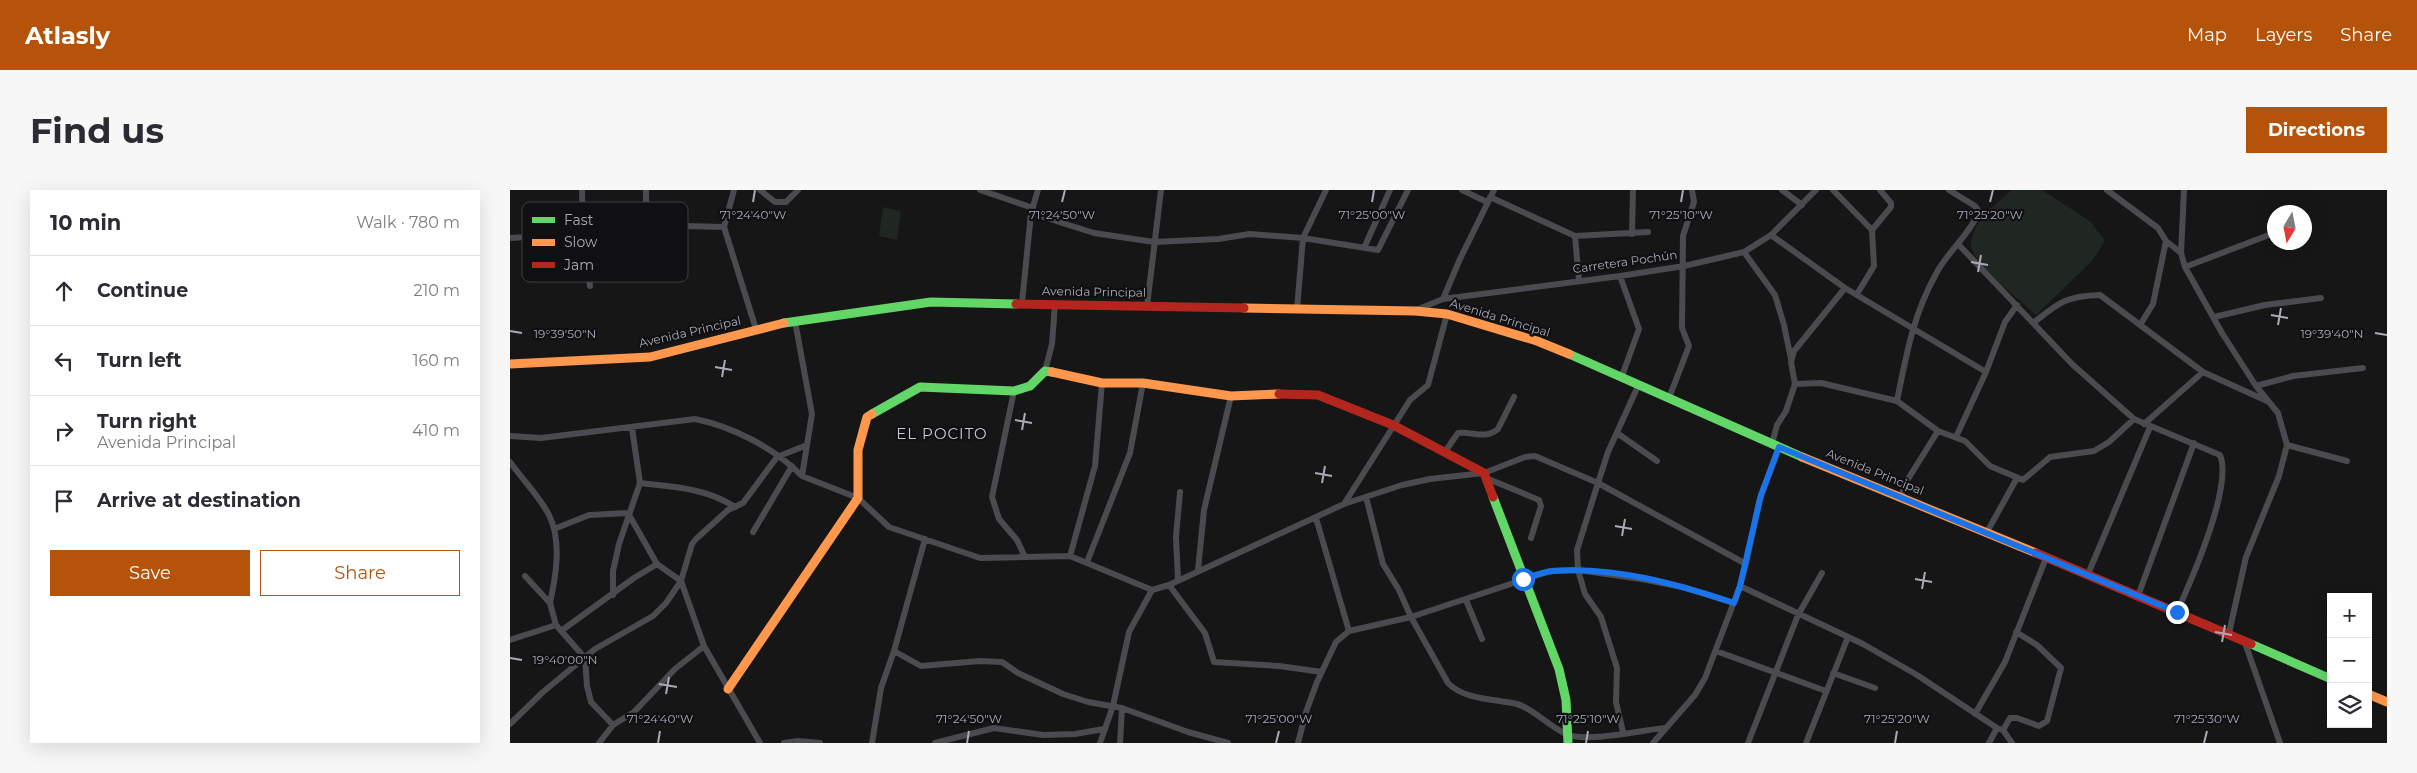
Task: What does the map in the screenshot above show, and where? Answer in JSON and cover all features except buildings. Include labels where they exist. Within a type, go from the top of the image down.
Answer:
[{"type":"main road","name":"Avenida Principal","points":[[510,364],[650,357],[756,329],[795,321],[931,302],[1415,310],[1447,314],[1537,341],[1622,376],[1776,446],[2088,574],[2327,676]]},
{"type":"main road","points":[[728,689],[858,498],[858,450],[860,434],[866,418],[876,410],[920,387],[948,386],[1014,391],[1030,386],[1045,372],[1102,383],[1143,383],[1231,396],[1260,393],[1318,395],[1393,425],[1485,476],[1561,676],[1566,700],[1568,739]]},
{"type":"main road","points":[[2372,696],[2387,702]]},
{"type":"street","points":[[734,190],[724,227],[756,329]]},
{"type":"street","points":[[760,190],[775,202],[786,202],[798,190]]},
{"type":"street","points":[[980,190],[1094,233],[1154,242],[1218,239],[1250,234],[1303,238],[1378,250],[1408,190]]},
{"type":"street","points":[[1022,303],[1032,210],[1038,190]]},
{"type":"street","points":[[1147,306],[1161,190]]},
{"type":"street","points":[[1297,309],[1303,238],[1326,190]]},
{"type":"street","points":[[1364,248],[1390,190]]},
{"type":"street","points":[[1462,190],[1575,236],[1648,232]]},
{"type":"street","points":[[1443,299],[1494,190]]},
{"type":"street","points":[[1632,234],[1633,190]]},
{"type":"street","points":[[1669,398],[1689,346],[1682,328],[1683,236],[1694,202],[1692,190]]},
{"type":"street","points":[[1782,190],[1802,205]]},
{"type":"street","name":"Carretera Pochún","points":[[1415,310],[1443,299],[1620,276],[1684,266],[1744,252],[1771,235],[1816,190]]},
{"type":"street","points":[[1833,190],[1872,230],[1874,266],[1857,294]]},
{"type":"street","points":[[1872,230],[1891,207],[1891,203],[1880,190]]},
{"type":"street","points":[[1897,401],[1912,327],[1936,273],[1958,245],[1979,212],[1975,206],[1949,190]]},
{"type":"street","points":[[2107,190],[2158,228],[2166,241],[2181,253]]},
{"type":"street","points":[[2184,190],[2181,253],[2185,267],[2256,386],[2278,413],[2288,445],[2279,476],[2246,557],[2229,633]]},
{"type":"street","points":[[688,226],[724,227]]},
{"type":"street","points":[[1771,235],[1846,288],[1986,372]]},
{"type":"street","points":[[1575,236],[1579,280]]},
{"type":"street","points":[[2185,267],[2267,236]]},
{"type":"street","points":[[2140,325],[2153,304],[2166,241]]},
{"type":"street","points":[[1958,245],[2072,364],[2134,419],[2194,443],[2220,456],[2223,467],[2215,513],[2201,560],[2177,612]]},
{"type":"street","points":[[1656,742],[1665,728],[1700,687],[1716,651],[1746,564],[1761,495],[1776,446],[1777,425],[1786,411],[1795,384],[1784,325],[1775,295],[1744,252]]},
{"type":"street","points":[[1620,276],[1639,330],[1622,376]]},
{"type":"street","points":[[589,282],[590,286]]},
{"type":"street","points":[[1791,362],[1794,351],[1846,288]]},
{"type":"street","points":[[2033,323],[2063,300],[2081,296],[2100,295],[2203,372],[2269,402]]},
{"type":"street","points":[[2214,317],[2265,305],[2321,298]]},
{"type":"street","points":[[1045,372],[1052,344],[1055,304]]},
{"type":"street","points":[[1956,437],[1986,372],[2005,322],[2017,305]]},
{"type":"street","points":[[1344,504],[1410,400],[1428,385],[1447,314]]},
{"type":"street","points":[[795,321],[812,414],[802,476]]},
{"type":"street","points":[[2256,386],[2293,376],[2362,368]]},
{"type":"street","points":[[2144,424],[2203,372]]},
{"type":"street","points":[[1070,556],[1095,466],[1102,383]]},
{"type":"street","points":[[1087,562],[1130,453],[1143,383]]},
{"type":"street","points":[[1795,384],[1821,383],[1897,401],[1938,431],[1965,441],[1990,466],[2023,480],[2050,457],[2094,451],[2109,442],[2134,419]]},
{"type":"street","points":[[1622,732],[1616,702],[1618,668],[1601,617],[1585,594],[1578,570],[1577,550],[1598,482],[1639,384]]},
{"type":"street","points":[[1014,391],[992,497],[998,519],[1017,540],[1025,557]]},
{"type":"street","points":[[1198,570],[1204,510],[1231,396]]},
{"type":"street","points":[[1444,453],[1458,433],[1484,435],[1494,432],[1514,397]]},
{"type":"street","points":[[510,436],[541,438],[632,428],[673,420],[704,420],[720,424],[778,457],[792,466],[802,476],[858,498],[889,527],[980,558],[1070,556],[1152,590],[1169,585],[1344,504],[1425,480],[1485,476],[1525,457],[1534,456],[1598,482],[1746,564]]},
{"type":"street","points":[[2088,574],[2150,427]]},
{"type":"street","points":[[613,594],[613,571],[628,513],[640,482],[632,428]]},
{"type":"street","points":[[1901,496],[1908,479],[1938,431]]},
{"type":"street","points":[[1617,433],[1657,461]]},
{"type":"street","points":[[2138,596],[2194,443]]},
{"type":"street","points":[[510,724],[543,692],[585,658],[609,640],[653,616],[666,603],[681,581],[692,544],[728,510],[743,503],[778,457],[807,445]]},
{"type":"street","points":[[2288,445],[2347,461]]},
{"type":"street","points":[[510,462],[548,514],[554,529],[556,576],[550,602],[556,625],[585,658],[587,686],[591,702],[613,725]]},
{"type":"street","points":[[753,532],[792,466]]},
{"type":"street","points":[[1485,476],[1539,500],[1541,506],[1531,538]]},
{"type":"street","points":[[1987,532],[2017,478]]},
{"type":"street","points":[[640,482],[719,496],[735,507]]},
{"type":"street","points":[[1178,580],[1176,536],[1180,492]]},
{"type":"street","points":[[1366,497],[1383,564],[1448,682],[1454,688],[1470,695],[1520,705],[1568,739],[1665,728]]},
{"type":"street","points":[[554,529],[589,515],[628,513]]},
{"type":"street","points":[[628,513],[657,564],[681,581],[704,646],[760,743]]},
{"type":"street","points":[[1316,518],[1350,632]]},
{"type":"street","points":[[872,743],[881,688],[894,651],[925,539]]},
{"type":"street","points":[[1975,714],[2005,662],[2046,558]]},
{"type":"street","points":[[562,631],[657,564]]},
{"type":"street","points":[[1298,743],[1310,700],[1336,642],[1350,632],[1411,617],[1550,571],[1578,570],[1683,586],[1734,603]]},
{"type":"street","points":[[1748,743],[1798,615],[1822,573]]},
{"type":"street","points":[[525,576],[550,602]]},
{"type":"street","points":[[1169,585],[1205,633],[1214,662],[1279,666],[1322,672]]},
{"type":"street","points":[[1740,586],[1848,637],[1917,675],[2000,729],[2012,743]]},
{"type":"street","points":[[1100,743],[1113,706],[1129,632],[1152,590]]},
{"type":"street","points":[[1466,600],[1482,639]]},
{"type":"street","points":[[510,640],[556,625]]},
{"type":"street","points":[[1989,743],[2010,718],[2017,718],[2039,726],[2047,721],[2062,668],[2037,645],[2016,632]]},
{"type":"street","points":[[1806,743],[1848,637]]},
{"type":"street","points":[[2244,640],[2280,743]]},
{"type":"street","points":[[599,743],[613,725],[634,712],[675,669],[704,646]]},
{"type":"street","points":[[894,651],[920,666],[980,661],[1002,662],[1018,673],[1064,694],[1088,702],[1122,708],[1188,732],[1228,743]]},
{"type":"street","points":[[1716,651],[1826,691]]},
{"type":"street","points":[[1834,673],[1875,688]]},
{"type":"street","points":[[1120,743],[1122,708]]},
{"type":"street","points":[[935,743],[994,728],[1043,735],[1075,734],[1104,729]]},
{"type":"street","points":[[1042,743],[1043,735]]},
{"type":"street","points":[[784,743],[798,741],[820,743]]},
{"type":"shaded area","points":[[2012,190],[2042,190],[2090,221],[2105,241],[2092,261],[2036,315],[1988,271],[1973,252],[1971,245],[1972,236],[1980,221],[1992,207]]},
{"type":"shaded area","points":[[883,207],[901,211],[897,240],[879,236]]},
{"type":"traffic: fast","points":[[784,323],[931,302],[1016,304]]},
{"type":"traffic: fast","points":[[1569,354],[1802,457]]},
{"type":"traffic: fast","points":[[872,414],[920,387],[1014,391],[1030,386],[1045,371],[1052,372]]},
{"type":"traffic: fast","points":[[1493,497],[1559,669],[1566,700],[1568,743]]},
{"type":"traffic: fast","points":[[2251,644],[2327,677]]},
{"type":"traffic: slow","points":[[1244,308],[1415,311],[1447,314],[1537,341],[1569,354]]},
{"type":"traffic: slow","points":[[510,364],[650,357],[784,323]]},
{"type":"traffic: slow","points":[[1052,372],[1102,383],[1143,383],[1231,396],[1279,394]]},
{"type":"traffic: slow","points":[[728,689],[858,498],[858,450],[867,417],[872,414]]},
{"type":"traffic: slow","points":[[1802,457],[2036,553]]},
{"type":"traffic: slow","points":[[2372,696],[2387,702]]},
{"type":"traffic: jam","points":[[1016,304],[1244,308]]},
{"type":"traffic: jam","points":[[1279,394],[1318,395],[1393,425],[1484,473],[1493,497]]},
{"type":"traffic: jam","points":[[2036,553],[2251,644]]},
{"type":"district","name":"EL POCITO","points":[[942,434]]},
{"type":"route","points":[[1523,579],[1550,571],[1578,570],[1614,574],[1683,586],[1734,603],[1746,564],[1761,495],[1779,447],[1933,509],[2177,612]]}]
